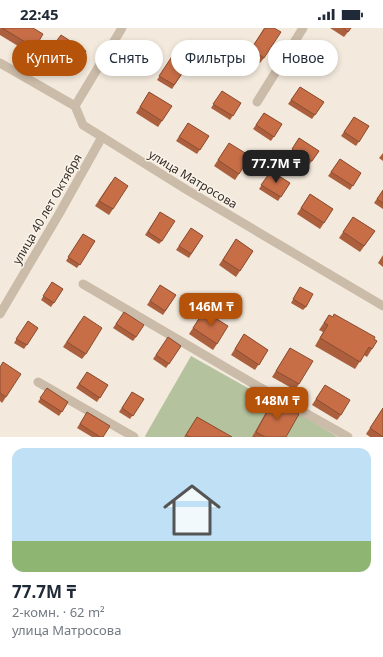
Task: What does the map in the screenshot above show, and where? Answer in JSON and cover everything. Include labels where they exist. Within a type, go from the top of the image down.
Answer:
[{"type":"street","points":[[0,63],[75,106],[122,28]]},
{"type":"street","points":[[257,102],[302,28]]},
{"type":"street","name":"улица Матросова","points":[[75,106],[83,125],[186,190],[383,306]]},
{"type":"street","name":"улица 40 лет Октября","points":[[0,314],[102,137]]},
{"type":"street","points":[[83,284],[252,384],[348,437]]},
{"type":"street","points":[[38,382],[134,437]]},
{"type":"green space","points":[[191,356],[262,396],[268,395],[338,437],[146,437],[145,436]]},
{"type":"building","points":[[2,28],[33,28],[43,34],[40,40],[22,40]]},
{"type":"building","points":[[265,28],[274,28],[281,32],[276,40],[268,40],[268,52],[264,58],[260,55],[260,40],[257,40]]},
{"type":"building","points":[[343,28],[351,28],[348,32]]},
{"type":"building","points":[[61,35],[69,40],[57,40]]},
{"type":"building","points":[[171,58],[171,76],[180,76],[174,85],[159,76],[163,76],[163,70]]},
{"type":"building","points":[[300,87],[324,102],[315,115],[291,100]]},
{"type":"building","points":[[222,91],[241,103],[233,116],[213,104]]},
{"type":"building","points":[[149,92],[172,106],[162,121],[140,107]]},
{"type":"building","points":[[264,113],[282,124],[274,137],[256,125]]},
{"type":"building","points":[[354,117],[369,126],[359,142],[344,132]]},
{"type":"building","points":[[188,123],[209,136],[200,150],[179,137]]},
{"type":"building","points":[[299,138],[319,151],[312,161],[292,149]]},
{"type":"building","points":[[229,143],[250,156],[239,174],[218,160]]},
{"type":"building","points":[[340,159],[361,173],[353,186],[331,172]]},
{"type":"building","points":[[271,171],[290,183],[281,197],[261,185]]},
{"type":"building","points":[[115,177],[128,186],[113,209],[99,201]]},
{"type":"building","points":[[383,190],[383,203],[377,199]]},
{"type":"building","points":[[310,194],[333,209],[324,223],[301,208]]},
{"type":"building","points":[[160,212],[175,221],[162,241],[148,232]]},
{"type":"building","points":[[353,217],[375,231],[364,246],[343,232]]},
{"type":"building","points":[[191,228],[203,236],[191,254],[179,246]]},
{"type":"building","points":[[83,234],[95,241],[80,265],[68,257]]},
{"type":"building","points":[[236,239],[253,251],[240,271],[223,260]]},
{"type":"building","points":[[52,282],[63,289],[54,303],[43,296]]},
{"type":"building","points":[[160,285],[176,295],[165,311],[150,301]]},
{"type":"building","points":[[300,287],[313,294],[306,307],[293,299]]},
{"type":"building","points":[[204,311],[228,326],[217,344],[193,328]]},
{"type":"building","points":[[124,312],[144,325],[136,337],[116,324]]},
{"type":"building","points":[[334,314],[375,337],[374,339],[377,341],[372,349],[369,347],[360,362],[320,338],[328,325],[324,323],[329,315],[333,317]]},
{"type":"building","points":[[84,316],[102,328],[86,354],[67,342]]},
{"type":"building","points":[[28,321],[38,328],[27,345],[16,339]]},
{"type":"building","points":[[244,334],[268,350],[259,365],[235,349]]},
{"type":"building","points":[[168,337],[181,346],[169,364],[156,355]]},
{"type":"building","points":[[290,348],[313,361],[299,384],[276,371]]},
{"type":"building","points":[[3,362],[21,374],[6,397],[0,393],[0,367]]},
{"type":"building","points":[[87,372],[108,385],[100,398],[79,384]]},
{"type":"building","points":[[325,385],[350,400],[341,415],[316,399]]},
{"type":"building","points":[[47,388],[68,402],[62,412],[40,398]]},
{"type":"building","points":[[132,392],[144,399],[133,416],[122,408]]},
{"type":"building","points":[[274,399],[299,414],[286,437],[265,437],[256,432]]},
{"type":"building","points":[[383,408],[383,437],[370,428]]},
{"type":"building","points":[[87,412],[110,426],[103,437],[100,437],[80,424]]},
{"type":"building","points":[[197,417],[232,437],[190,437],[186,435]]}]
